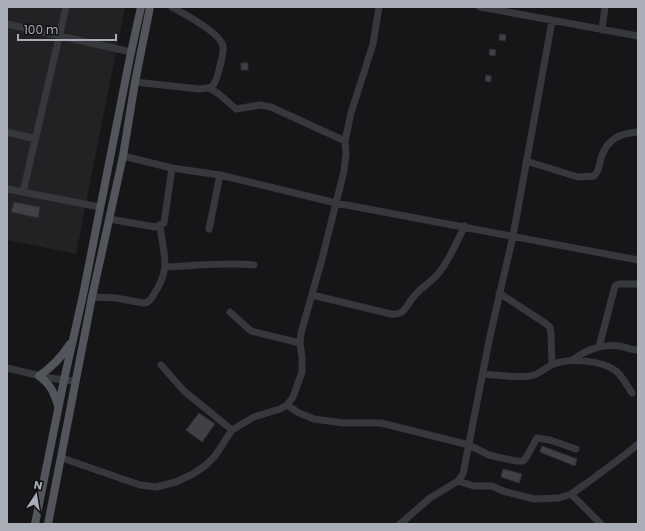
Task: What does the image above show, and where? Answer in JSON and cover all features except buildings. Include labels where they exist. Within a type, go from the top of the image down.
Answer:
[{"type":"main road","points":[[35,524],[141,7]]},
{"type":"main road","points":[[48,524],[92,297],[123,156],[135,82],[150,7]]},
{"type":"main road","points":[[132,52],[141,54]]},
{"type":"main road","points":[[58,408],[56,397],[51,388],[47,382],[38,376],[49,369],[61,358],[74,338]]},
{"type":"street","points":[[23,192],[66,7]]},
{"type":"street","points":[[135,82],[199,89],[209,88],[216,82],[223,52],[223,44],[213,32],[172,7]]},
{"type":"street","points":[[62,458],[140,485],[156,487],[176,482],[193,474],[206,465],[215,456],[232,430],[254,418],[287,405],[293,398],[302,372],[300,343],[301,333],[322,259],[344,171],[346,154],[345,141],[351,113],[373,44],[379,7]]},
{"type":"street","points":[[480,7],[505,10],[552,21],[638,36]]},
{"type":"street","points":[[602,30],[605,7]]},
{"type":"street","points":[[400,524],[430,498],[458,481],[463,474],[499,293],[513,236],[552,21]]},
{"type":"street","points":[[7,24],[132,52]]},
{"type":"street","points":[[209,88],[219,94],[236,109],[260,105],[272,107],[345,141]]},
{"type":"street","points":[[7,132],[36,139]]},
{"type":"street","points":[[526,161],[578,177],[591,176],[596,173],[602,154],[612,138],[626,132],[638,132]]},
{"type":"street","points":[[123,156],[172,168],[220,175],[336,202],[638,260]]},
{"type":"street","points":[[109,219],[155,227],[164,223],[172,168]]},
{"type":"street","points":[[209,229],[220,175]]},
{"type":"street","points":[[7,189],[100,207]]},
{"type":"street","points":[[92,297],[116,298],[147,303],[150,300],[161,284],[166,267],[160,225]]},
{"type":"street","points":[[312,295],[391,314],[403,312],[416,294],[436,276],[443,267],[465,226]]},
{"type":"street","points":[[166,267],[216,264],[254,265]]},
{"type":"street","points":[[599,347],[615,286],[619,284],[638,284]]},
{"type":"street","points":[[499,293],[550,327],[552,335],[552,364]]},
{"type":"street","points":[[230,312],[251,331],[300,343]]},
{"type":"street","points":[[572,360],[587,351],[599,347],[619,346],[638,350]]},
{"type":"street","points":[[484,374],[530,376],[538,374],[552,364],[572,360],[587,361],[605,365],[616,370],[632,393]]},
{"type":"street","points":[[161,366],[184,391],[232,430]]},
{"type":"street","points":[[7,368],[38,376],[75,381]]},
{"type":"street","points":[[287,405],[299,414],[314,419],[343,423],[381,424],[469,445],[489,455],[516,461],[523,461],[526,458],[537,438],[550,440],[576,449]]},
{"type":"street","points":[[458,481],[474,486],[492,486],[503,491],[534,499],[559,498],[570,494],[638,444]]},
{"type":"street","points":[[570,494],[601,524]]},
{"type":"shaded area","points":[[7,7],[125,7],[76,254],[7,240]]}]
